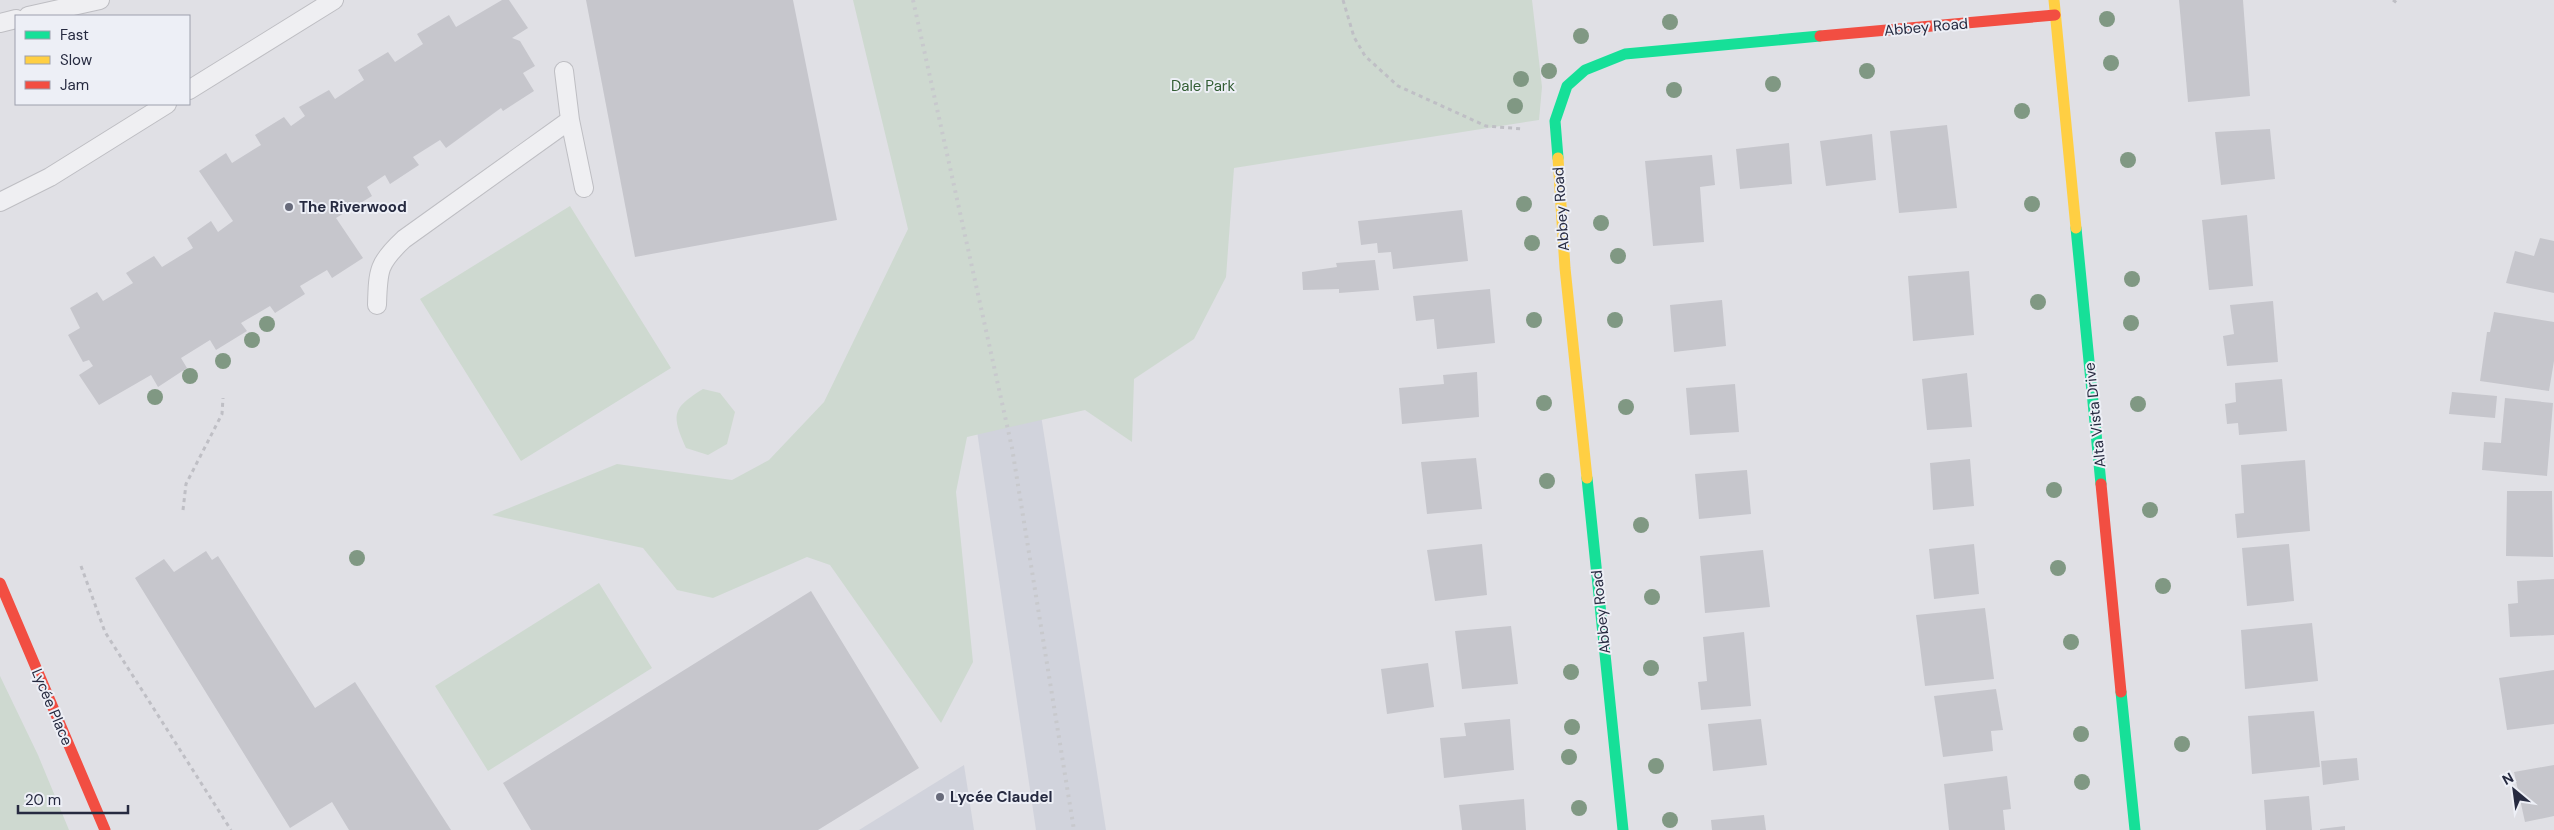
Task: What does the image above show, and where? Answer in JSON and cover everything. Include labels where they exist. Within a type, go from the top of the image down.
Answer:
[{"type":"street","name":"Alta Vista Drive","points":[[2054,0],[2135,830]]},
{"type":"street","name":"Abbey Road","points":[[1623,830],[1565,268],[1555,121],[1567,86],[1585,70],[1625,54],[2055,16]]},
{"type":"street","name":"Lycée Place","points":[[0,583],[105,830]]},
{"type":"lane","points":[[32,15],[100,0]]},
{"type":"lane","points":[[190,89],[334,0]]},
{"type":"lane","points":[[0,23],[15,19]]},
{"type":"lane","points":[[564,71],[570,120],[584,188]]},
{"type":"lane","points":[[0,202],[50,177],[165,105]]},
{"type":"lane","points":[[377,305],[378,276],[386,255],[404,239],[570,120]]},
{"type":"path","points":[[1343,0],[1354,37],[1365,56],[1398,86],[1486,126],[1529,129],[1555,121]]},
{"type":"path","points":[[2393,0],[2397,3]]},
{"type":"path","points":[[183,510],[186,484],[222,414],[223,398]]},
{"type":"path","points":[[81,566],[105,632],[231,830]]},
{"type":"shaded area","points":[[1033,364],[1106,830],[1036,830],[969,377]]},
{"type":"shaded area","name":"Lycée Claudel","points":[[964,765],[974,830],[859,830]]},
{"type":"green space","name":"Dale Park","points":[[853,0],[1532,0],[1542,87],[1539,120],[1234,168],[1226,277],[1194,339],[1134,379],[1132,442],[1085,410],[967,437],[956,492],[973,662],[941,723],[830,565],[807,557],[713,598],[677,590],[643,548],[492,515],[617,464],[732,480],[769,460],[824,402],[908,229]]},
{"type":"green space","points":[[570,206],[671,368],[521,461],[420,299]]},
{"type":"green space","points":[[703,389],[720,393],[735,412],[727,444],[708,455],[686,448],[677,420],[677,413],[680,407]]},
{"type":"green space","points":[[599,583],[652,668],[488,771],[435,686]]},
{"type":"green space","points":[[0,676],[38,755],[69,830],[0,830]]},
{"type":"building","name":"The Riverwood","points":[[502,0],[509,0],[528,28],[512,38],[520,41],[535,66],[523,73],[534,91],[503,111],[501,108],[446,148],[440,140],[413,157],[419,165],[390,184],[385,175],[367,187],[372,196],[336,218],[363,258],[332,278],[327,270],[300,286],[305,294],[275,313],[270,306],[241,323],[247,331],[216,350],[210,340],[181,358],[187,368],[158,387],[151,375],[99,405],[79,375],[93,366],[89,360],[83,362],[68,335],[80,328],[70,308],[97,292],[103,301],[133,283],[126,273],[154,256],[162,267],[193,248],[187,238],[211,221],[218,232],[233,221],[199,171],[226,153],[232,163],[261,145],[255,135],[284,117],[291,126],[305,116],[299,107],[329,90],[335,99],[364,80],[358,70],[388,52],[395,62],[423,44],[417,34],[449,15],[456,27]]},
{"type":"building","points":[[586,0],[793,0],[837,220],[635,257]]},
{"type":"building","points":[[2179,0],[2243,0],[2250,96],[2188,102]]},
{"type":"building","points":[[1947,125],[1957,208],[1899,213],[1890,131]]},
{"type":"building","points":[[2270,129],[2275,179],[2221,185],[2215,132]]},
{"type":"building","points":[[1872,134],[1876,180],[1826,186],[1820,141]]},
{"type":"building","points":[[1789,143],[1792,184],[1740,189],[1736,149]]},
{"type":"building","points":[[1712,155],[1715,185],[1700,187],[1704,242],[1653,246],[1645,161]]},
{"type":"building","points":[[1462,210],[1468,261],[1393,269],[1391,252],[1378,253],[1377,243],[1361,245],[1358,221]]},
{"type":"building","points":[[2247,215],[2253,286],[2209,290],[2202,220]]},
{"type":"building","points":[[2540,238],[2554,241],[2554,293],[2506,283],[2515,251],[2534,256]]},
{"type":"building","points":[[1375,260],[1379,290],[1339,293],[1339,289],[1303,290],[1302,272],[1337,267],[1336,263]]},
{"type":"building","points":[[1969,271],[1974,335],[1913,341],[1908,276]]},
{"type":"building","points":[[1490,289],[1495,343],[1437,349],[1434,319],[1416,321],[1413,296]]},
{"type":"building","points":[[1722,300],[1726,346],[1674,352],[1670,305]]},
{"type":"building","points":[[2273,301],[2278,362],[2227,366],[2223,336],[2234,334],[2230,305]]},
{"type":"building","points":[[2494,312],[2554,322],[2554,361],[2549,391],[2480,381],[2487,332],[2490,332]]},
{"type":"building","points":[[1477,372],[1479,417],[1402,424],[1399,388],[1444,384],[1443,375]]},
{"type":"building","points":[[1967,373],[1972,427],[1927,430],[1922,379]]},
{"type":"building","points":[[2282,379],[2287,431],[2239,435],[2238,423],[2227,424],[2225,404],[2236,402],[2235,383]]},
{"type":"building","points":[[1735,384],[1739,432],[1690,435],[1686,388]]},
{"type":"building","points":[[2452,392],[2497,396],[2495,418],[2449,414]]},
{"type":"building","points":[[2505,398],[2553,403],[2547,476],[2482,470],[2484,442],[2501,443]]},
{"type":"building","points":[[1476,458],[1482,509],[1427,514],[1421,462]]},
{"type":"building","points":[[1970,459],[1974,506],[1933,510],[1930,463]]},
{"type":"building","points":[[2305,460],[2310,531],[2237,538],[2235,514],[2244,513],[2241,465]]},
{"type":"building","points":[[1747,470],[1751,514],[1699,519],[1695,474]]},
{"type":"building","points":[[2507,491],[2552,491],[2553,557],[2506,556]]},
{"type":"building","points":[[1482,544],[1487,595],[1435,601],[1427,550]]},
{"type":"building","points":[[1974,544],[1979,594],[1934,599],[1929,549]]},
{"type":"building","points":[[2289,544],[2294,601],[2247,606],[2242,548]]},
{"type":"building","points":[[1763,550],[1770,607],[1705,613],[1700,556]]},
{"type":"building","points":[[206,551],[212,560],[218,556],[315,708],[355,682],[451,830],[349,830],[332,802],[290,828],[135,578],[164,559],[174,572]]},
{"type":"building","points":[[2554,579],[2554,635],[2510,637],[2508,604],[2518,603],[2517,581]]},
{"type":"building","points":[[811,591],[919,768],[818,830],[531,830],[503,783]]},
{"type":"building","points":[[1985,608],[1994,679],[1925,686],[1916,615]]},
{"type":"building","points":[[2312,623],[2318,681],[2245,689],[2241,630]]},
{"type":"building","points":[[1511,626],[1518,684],[1462,689],[1455,631]]},
{"type":"building","points":[[1744,632],[1751,706],[1701,710],[1698,682],[1707,681],[1703,637]]},
{"type":"building","points":[[1428,663],[1434,707],[1387,714],[1381,669]]},
{"type":"building","points":[[2554,670],[2554,724],[2507,730],[2499,678]]},
{"type":"building","points":[[1996,689],[2003,730],[1991,731],[1993,751],[1943,757],[1934,696]]},
{"type":"building","points":[[2314,711],[2320,767],[2252,774],[2248,716]]},
{"type":"building","points":[[1510,719],[1514,770],[1444,778],[1440,738],[1466,736],[1464,723]]},
{"type":"building","points":[[1761,719],[1767,765],[1713,771],[1708,724]]},
{"type":"building","points":[[2357,758],[2359,780],[2323,785],[2321,761]]},
{"type":"building","points":[[2554,765],[2554,816],[2525,822],[2514,772]]},
{"type":"building","points":[[2007,776],[2011,809],[2003,810],[2005,830],[1949,830],[1944,784]]},
{"type":"building","points":[[2309,796],[2312,830],[2266,830],[2264,800]]},
{"type":"building","points":[[1524,799],[1526,830],[1462,830],[1459,805]]},
{"type":"building","points":[[1764,815],[1766,830],[1712,830],[1711,820]]},
{"type":"building","points":[[2345,826],[2345,830],[2320,830],[2320,829]]},
{"type":"railway","points":[[913,0],[1012,448],[1074,830]]},
{"type":"traffic: fast","points":[[1558,158],[1555,121],[1567,86],[1585,70],[1625,54],[1820,36]]},
{"type":"traffic: fast","points":[[2076,228],[2101,484]]},
{"type":"traffic: fast","points":[[1587,478],[1623,830]]},
{"type":"traffic: fast","points":[[2121,692],[2135,830]]},
{"type":"traffic: slow","points":[[2054,0],[2076,228]]},
{"type":"traffic: slow","points":[[1558,158],[1565,268],[1587,478]]},
{"type":"traffic: jam","points":[[1820,36],[2055,15]]},
{"type":"traffic: jam","points":[[2101,484],[2121,692]]},
{"type":"traffic: jam","points":[[0,583],[105,830]]},
{"type":"place","name":"The Riverwood","points":[[289,207]]},
{"type":"place","name":"Lycée Claudel","points":[[940,797]]}]
